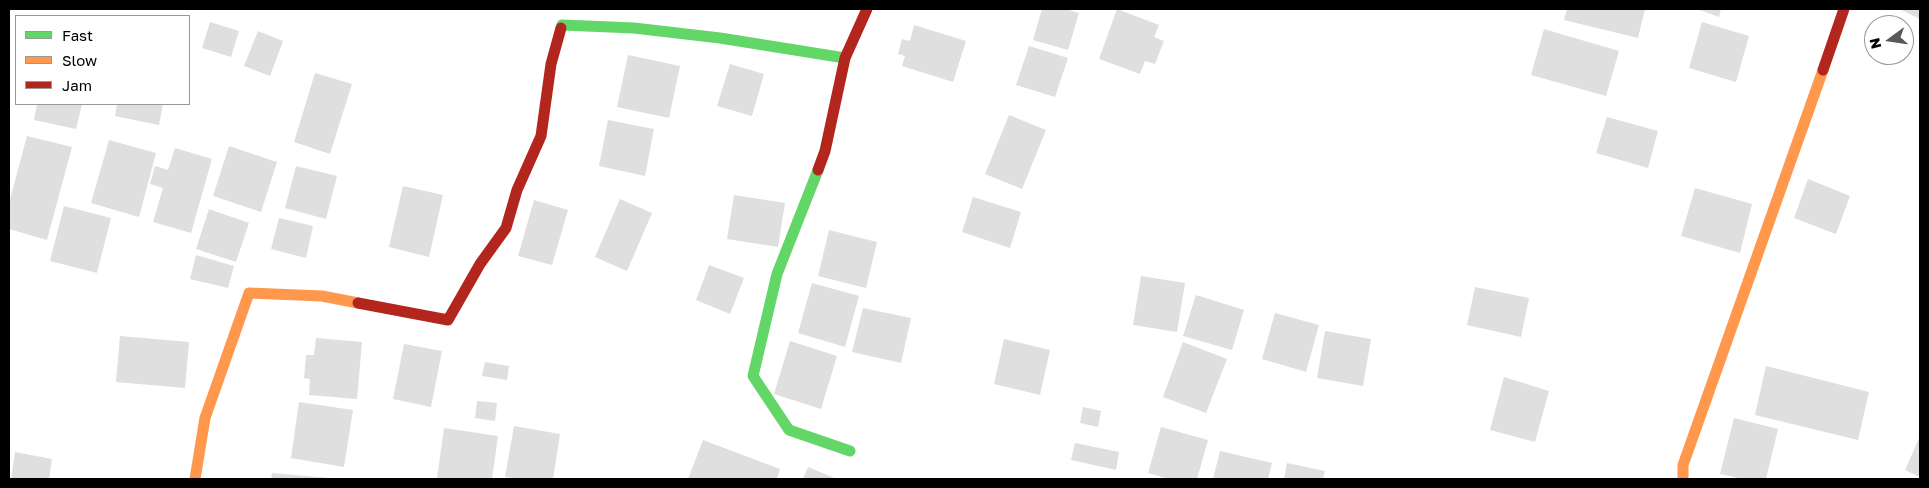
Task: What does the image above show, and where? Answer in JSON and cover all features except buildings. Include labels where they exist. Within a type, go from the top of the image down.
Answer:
[{"type":"street","points":[[850,451],[789,430],[753,376],[777,274],[825,151],[845,58],[867,9]]},
{"type":"street","points":[[1683,479],[1683,465],[1844,9]]},
{"type":"street","points":[[195,479],[205,418],[249,293],[322,296],[448,320],[480,264],[506,228],[517,190],[541,136],[552,64],[562,25],[634,28],[720,38],[845,58]]},
{"type":"traffic: fast","points":[[561,28],[562,25],[634,28],[720,38],[845,58]]},
{"type":"traffic: fast","points":[[818,170],[777,274],[753,376],[789,430],[850,451]]},
{"type":"traffic: slow","points":[[1683,479],[1683,465],[1823,70]]},
{"type":"traffic: slow","points":[[195,479],[205,418],[249,293],[322,296],[358,303]]},
{"type":"traffic: jam","points":[[818,170],[825,151],[845,58],[867,9]]},
{"type":"traffic: jam","points":[[1823,70],[1844,9]]},
{"type":"traffic: jam","points":[[358,303],[448,320],[480,264],[506,228],[517,190],[541,136],[551,64],[561,28]]}]
